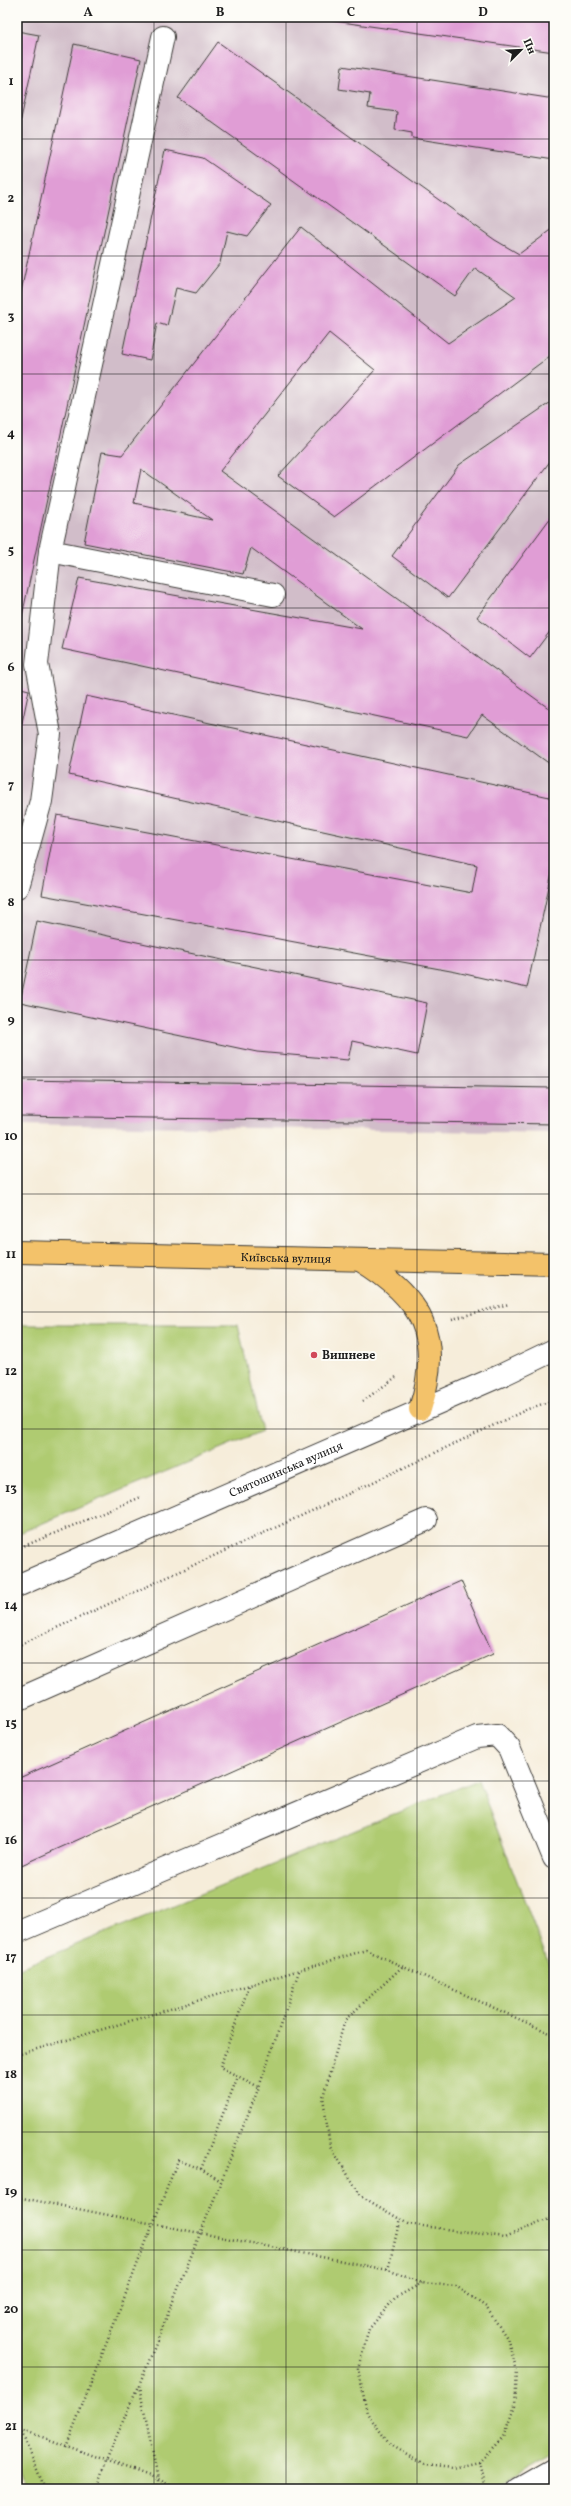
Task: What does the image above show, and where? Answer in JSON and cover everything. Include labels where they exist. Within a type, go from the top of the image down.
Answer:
[{"type":"main road","name":"Київська вулиця","points":[[17,1252],[554,1264]]},
{"type":"main road","points":[[359,1259],[388,1277],[416,1307],[427,1334],[430,1359],[428,1385],[420,1409]]},
{"type":"street","points":[[17,887],[40,801],[50,734],[37,664],[50,551],[164,37]]},
{"type":"street","points":[[50,551],[273,595]]},
{"type":"street","name":"Святошинська вулиця","points":[[17,1586],[420,1409],[502,1375],[554,1350]]},
{"type":"street","points":[[17,1700],[426,1520]]},
{"type":"street","points":[[17,1932],[478,1737],[497,1735],[509,1748],[554,1858]]},
{"type":"street","points":[[519,2489],[554,2469]]},
{"type":"path","points":[[446,1320],[509,1304]]},
{"type":"path","points":[[17,1646],[309,1512],[528,1408],[554,1400]]},
{"type":"path","points":[[17,2055],[366,1950],[554,2035]]},
{"type":"path","points":[[402,1967],[345,2020],[323,2097],[330,2146],[361,2196],[408,2224],[505,2237],[554,2217]]},
{"type":"path","points":[[96,2489],[106,2461],[139,2386],[259,2087],[299,1970]]},
{"type":"path","points":[[250,1985],[220,2067],[259,2087]]},
{"type":"path","points":[[201,2169],[238,2076]]},
{"type":"path","points":[[66,2447],[178,2160],[201,2169],[221,2181]]},
{"type":"path","points":[[17,2197],[388,2270],[422,2283],[456,2286],[486,2307],[508,2338],[517,2371],[515,2406],[502,2437],[478,2462],[453,2468],[424,2465],[390,2445],[367,2413],[358,2368],[369,2329],[395,2298],[422,2283]]},
{"type":"path","points":[[388,2270],[400,2219]]},
{"type":"path","points":[[139,2386],[158,2479],[158,2489]]},
{"type":"path","points":[[17,2421],[45,2489]]},
{"type":"path","points":[[20,2429],[66,2447],[158,2479],[177,2489]]},
{"type":"path","points":[[478,2462],[485,2489]]},
{"type":"shaded area","points":[[17,17],[554,17],[554,1133],[17,1124]]},
{"type":"green space","points":[[17,1325],[238,1325],[262,1431],[17,1534]]},
{"type":"green space","points":[[478,1780],[554,1977],[554,2454],[493,2489],[27,2489],[17,2465],[17,1969]]},
{"type":"building","points":[[554,17],[554,52],[313,18]]},
{"type":"building","points":[[17,31],[39,35],[18,133],[17,133]]},
{"type":"building","points":[[218,42],[495,240],[519,254],[554,228],[554,353],[334,517],[278,476],[375,370],[329,333],[220,471],[554,712],[554,767],[482,715],[468,736],[62,649],[79,578],[362,629],[251,548],[243,574],[84,543],[102,452],[122,455],[301,227],[448,343],[516,297],[475,268],[455,296],[178,98]],"holes":[[[141,469],[212,520],[134,503]]]},
{"type":"building","points":[[74,44],[141,59],[18,635],[17,310]]},
{"type":"building","points":[[342,66],[554,99],[554,160],[412,138],[412,133],[395,130],[397,112],[368,108],[370,94],[339,89]]},
{"type":"building","points":[[165,150],[203,158],[271,205],[247,236],[227,231],[220,263],[196,293],[176,288],[167,326],[157,323],[150,360],[122,354]]},
{"type":"building","points":[[554,400],[554,456],[448,598],[392,556],[459,465]]},
{"type":"building","points":[[554,513],[554,626],[530,658],[477,617]]},
{"type":"building","points":[[17,687],[29,690],[22,723],[17,722]]},
{"type":"building","points":[[86,696],[554,798],[554,863],[527,988],[456,972],[42,895],[57,815],[472,893],[477,865],[69,775]]},
{"type":"building","points":[[37,921],[427,1003],[417,1055],[352,1041],[348,1060],[257,1052],[20,1002]]},
{"type":"building","points":[[17,1080],[554,1088],[554,1124],[17,1116]]},
{"type":"building","points":[[461,1581],[493,1654],[17,1867],[17,1779]]},
{"type":"place","name":"Вишневе","points":[[314,1355]]}]
